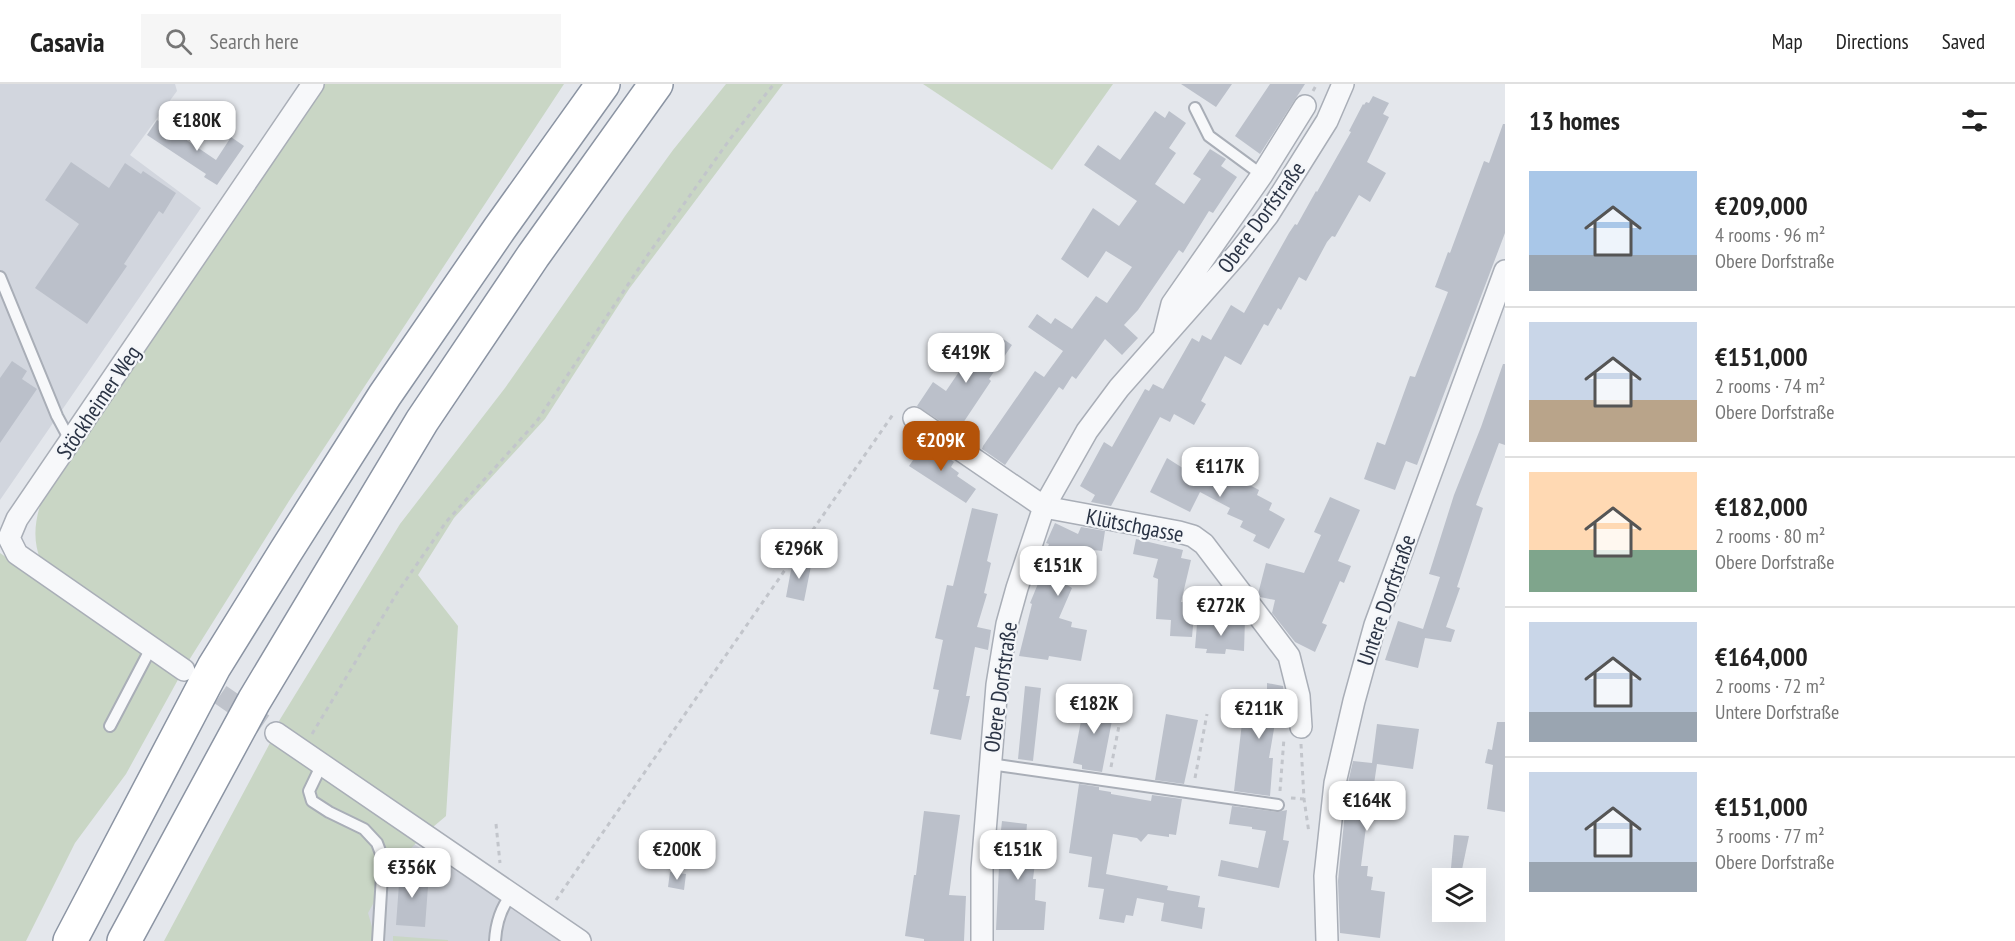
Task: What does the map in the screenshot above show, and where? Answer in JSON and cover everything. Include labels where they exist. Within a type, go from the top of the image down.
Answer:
[{"type":"highway","points":[[70,941],[214,667],[385,395],[603,84]]},
{"type":"highway","points":[[124,941],[254,701],[422,421],[532,256],[656,84]]},
{"type":"street","name":"Stöckheimer Weg","points":[[184,670],[17,554],[9,538],[17,519],[313,84]]},
{"type":"street","name":"Obere Dorfstraße","points":[[982,941],[982,869],[997,685],[1007,624],[1044,507],[1087,431],[1119,388],[1239,252],[1268,215],[1327,121],[1343,84]]},
{"type":"street","name":"Obere Dorfstraße","points":[[1163,340],[1172,304],[1262,175],[1305,106]]},
{"type":"street","name":"Untere Dorfstraße","points":[[1327,941],[1325,876],[1328,841],[1335,783],[1354,701],[1375,625],[1505,271]]},
{"type":"street","points":[[914,418],[1044,507]]},
{"type":"street","name":"Klütschgasse","points":[[1044,507],[1179,532],[1193,536],[1204,544],[1288,656],[1299,696],[1293,729]]},
{"type":"street","points":[[276,733],[580,941]]},
{"type":"lane","points":[[1195,108],[1209,136],[1262,175]]},
{"type":"lane","points":[[0,277],[57,416],[71,442]]},
{"type":"lane","points":[[110,726],[152,648]]},
{"type":"lane","points":[[322,764],[309,791],[312,801],[364,829],[377,843],[383,859],[378,941]]},
{"type":"lane","name":"Obere Dorfstraße","points":[[990,764],[1278,805]]},
{"type":"lane","points":[[495,941],[496,923],[507,892]]},
{"type":"path","points":[[310,739],[397,593],[446,522],[537,421],[647,256],[730,140],[774,84]]},
{"type":"path","points":[[545,917],[898,406],[914,418]]},
{"type":"path","points":[[1109,780],[1124,700]]},
{"type":"path","points":[[1192,792],[1207,714]]},
{"type":"path","points":[[1280,786],[1293,729]]},
{"type":"path","points":[[1293,729],[1307,822]]},
{"type":"path","points":[[496,824],[507,892]]},
{"type":"shaded area","points":[[0,84],[175,84],[177,91],[130,155],[201,208],[0,500]]},
{"type":"shaded area","points":[[356,807],[489,892],[562,941],[230,941]]},
{"type":"green space","points":[[325,84],[564,84],[289,501],[186,665],[41,561],[36,545],[38,515],[42,499]]},
{"type":"green space","points":[[726,84],[783,84],[629,289],[545,419],[454,518],[418,575],[458,626],[446,816],[433,827],[417,823],[279,721],[400,524],[505,388],[625,216],[673,150]]},
{"type":"green space","points":[[923,84],[1113,84],[1052,170]]},
{"type":"green space","points":[[0,553],[180,676],[126,774],[75,843],[26,941],[0,941]]},
{"type":"green space","points":[[270,743],[418,841],[394,866],[368,913],[372,927],[372,941],[164,941]]},
{"type":"green space","points":[[393,936],[448,940],[448,941],[393,941]]},
{"type":"building","points":[[1181,84],[1232,84],[1216,107]]},
{"type":"building","points":[[1270,84],[1305,84],[1260,154],[1235,136]]},
{"type":"building","points":[[1373,96],[1389,103],[1383,114],[1389,117],[1367,162],[1386,173],[1370,202],[1359,195],[1335,237],[1332,236],[1327,242],[1306,281],[1299,277],[1281,310],[1278,308],[1268,326],[1264,324],[1241,365],[1225,356],[1201,401],[1206,404],[1194,425],[1174,414],[1170,422],[1160,417],[1111,506],[1091,502],[1095,495],[1080,486],[1104,442],[1112,447],[1145,389],[1149,391],[1153,384],[1163,389],[1192,338],[1199,342],[1202,335],[1211,340],[1231,305],[1244,313],[1289,233],[1295,224],[1297,225],[1317,192],[1351,132],[1349,131],[1363,104],[1369,103]]},
{"type":"building","points":[[1155,111],[1165,118],[1169,111],[1186,123],[1169,148],[1176,153],[1155,184],[1184,204],[1201,179],[1193,174],[1210,149],[1226,159],[1221,166],[1237,177],[1213,213],[1209,211],[1183,253],[1179,250],[1138,310],[1124,325],[1138,338],[1122,355],[1105,339],[1076,379],[1072,376],[1063,390],[1059,387],[1005,465],[982,449],[983,446],[1035,371],[1044,377],[1063,351],[1028,327],[1037,314],[1051,324],[1055,318],[1072,329],[1096,296],[1107,303],[1132,267],[1106,251],[1088,278],[1061,259],[1093,208],[1119,226],[1137,201],[1084,165],[1098,145],[1120,160]]},
{"type":"building","points":[[157,120],[216,160],[231,137],[244,146],[217,185],[204,177],[206,174],[147,135]]},
{"type":"building","points":[[1503,124],[1505,124],[1505,233],[1417,465],[1406,461],[1395,490],[1364,479],[1377,442],[1385,445],[1410,376],[1415,377],[1448,292],[1435,287],[1484,161],[1489,163]]},
{"type":"building","points":[[71,162],[109,188],[125,163],[141,174],[143,171],[176,193],[163,214],[159,211],[124,264],[127,266],[87,324],[35,288],[79,224],[45,200]]},
{"type":"building","points":[[981,334],[994,343],[999,336],[1012,345],[957,432],[917,406],[933,382],[946,391]]},
{"type":"building","points":[[12,361],[27,371],[22,379],[37,389],[0,443],[0,378]]},
{"type":"building","points":[[1503,364],[1505,364],[1505,445],[1499,443],[1476,505],[1483,508],[1446,627],[1455,630],[1451,642],[1425,638],[1418,668],[1385,660],[1398,621],[1423,629],[1440,577],[1429,574],[1454,495]]},
{"type":"building","points":[[926,441],[954,462],[951,467],[959,473],[957,476],[976,489],[966,503],[909,466]]},
{"type":"building","points":[[1167,458],[1189,472],[1197,469],[1224,481],[1230,468],[1246,477],[1244,482],[1259,490],[1257,495],[1272,503],[1269,510],[1285,519],[1269,549],[1253,541],[1256,535],[1240,527],[1243,521],[1227,514],[1230,508],[1200,492],[1190,512],[1150,492]]},
{"type":"building","points":[[1330,497],[1360,510],[1338,561],[1351,566],[1344,583],[1340,581],[1322,623],[1327,625],[1315,652],[1295,642],[1272,613],[1275,600],[1260,597],[1258,594],[1266,563],[1304,573],[1321,535],[1314,532]]},
{"type":"building","points":[[972,508],[998,514],[987,561],[991,563],[984,593],[987,594],[977,627],[991,630],[988,650],[975,647],[966,696],[970,696],[961,740],[930,734],[939,690],[933,689],[943,640],[935,638],[947,585],[953,586]]},
{"type":"building","points":[[1055,523],[1078,534],[1081,527],[1105,531],[1102,551],[1085,549],[1080,558],[1067,585],[1072,588],[1059,618],[1072,622],[1071,627],[1087,630],[1081,661],[1049,656],[1048,660],[1019,656],[1032,604],[1030,603],[1042,574],[1037,572]]},
{"type":"building","points":[[1136,539],[1183,550],[1181,558],[1191,560],[1181,602],[1195,603],[1192,637],[1170,636],[1171,620],[1156,619],[1158,579],[1153,577],[1158,559],[1133,554]]},
{"type":"building","points":[[799,559],[812,561],[804,601],[786,597],[791,570]]},
{"type":"building","points":[[1245,619],[1244,651],[1226,649],[1225,654],[1206,653],[1207,649],[1195,648],[1197,624],[1222,626]]},
{"type":"building","points":[[1267,683],[1283,686],[1287,711],[1286,725],[1275,723],[1269,758],[1273,758],[1270,796],[1234,791],[1244,706],[1249,706],[1253,691],[1267,692]]},
{"type":"building","points":[[1025,686],[1041,688],[1033,761],[1018,759]]},
{"type":"building","points":[[1085,700],[1115,705],[1102,772],[1082,769],[1082,765],[1073,763]]},
{"type":"building","points":[[1166,714],[1198,720],[1184,784],[1155,780]]},
{"type":"building","points":[[1497,722],[1505,722],[1505,812],[1487,809],[1493,765],[1485,763],[1488,749],[1492,750]]},
{"type":"building","points":[[1377,724],[1419,729],[1413,769],[1377,764],[1370,811],[1368,811],[1361,866],[1368,866],[1367,876],[1373,877],[1371,890],[1385,892],[1380,938],[1340,933],[1338,881],[1348,783],[1353,761],[1372,763]]},
{"type":"building","points":[[1079,784],[1099,787],[1099,790],[1111,792],[1111,794],[1151,801],[1152,795],[1182,799],[1176,835],[1169,834],[1169,837],[1148,834],[1141,842],[1137,838],[1113,834],[1106,874],[1168,886],[1167,890],[1200,896],[1198,907],[1205,908],[1202,929],[1161,921],[1164,903],[1137,898],[1133,916],[1126,915],[1124,923],[1099,919],[1104,889],[1088,887],[1092,857],[1069,853]]},
{"type":"building","points":[[1232,806],[1277,812],[1287,810],[1283,840],[1289,841],[1279,888],[1218,876],[1221,860],[1258,868],[1266,831],[1229,824]]},
{"type":"building","points":[[924,811],[960,815],[949,895],[966,896],[964,941],[924,941],[924,939],[905,936]]},
{"type":"building","points":[[1002,821],[1027,824],[1026,837],[1038,838],[1033,879],[1036,879],[1035,900],[1046,902],[1044,930],[996,930],[999,866],[997,866]]},
{"type":"building","points":[[1454,835],[1469,836],[1462,868],[1451,868]]},
{"type":"building","points":[[400,870],[429,873],[425,927],[396,925]]},
{"type":"building","points":[[670,872],[686,874],[684,890],[668,887]]},
{"type":"tunnel","points":[[195,677],[276,733]]}]
